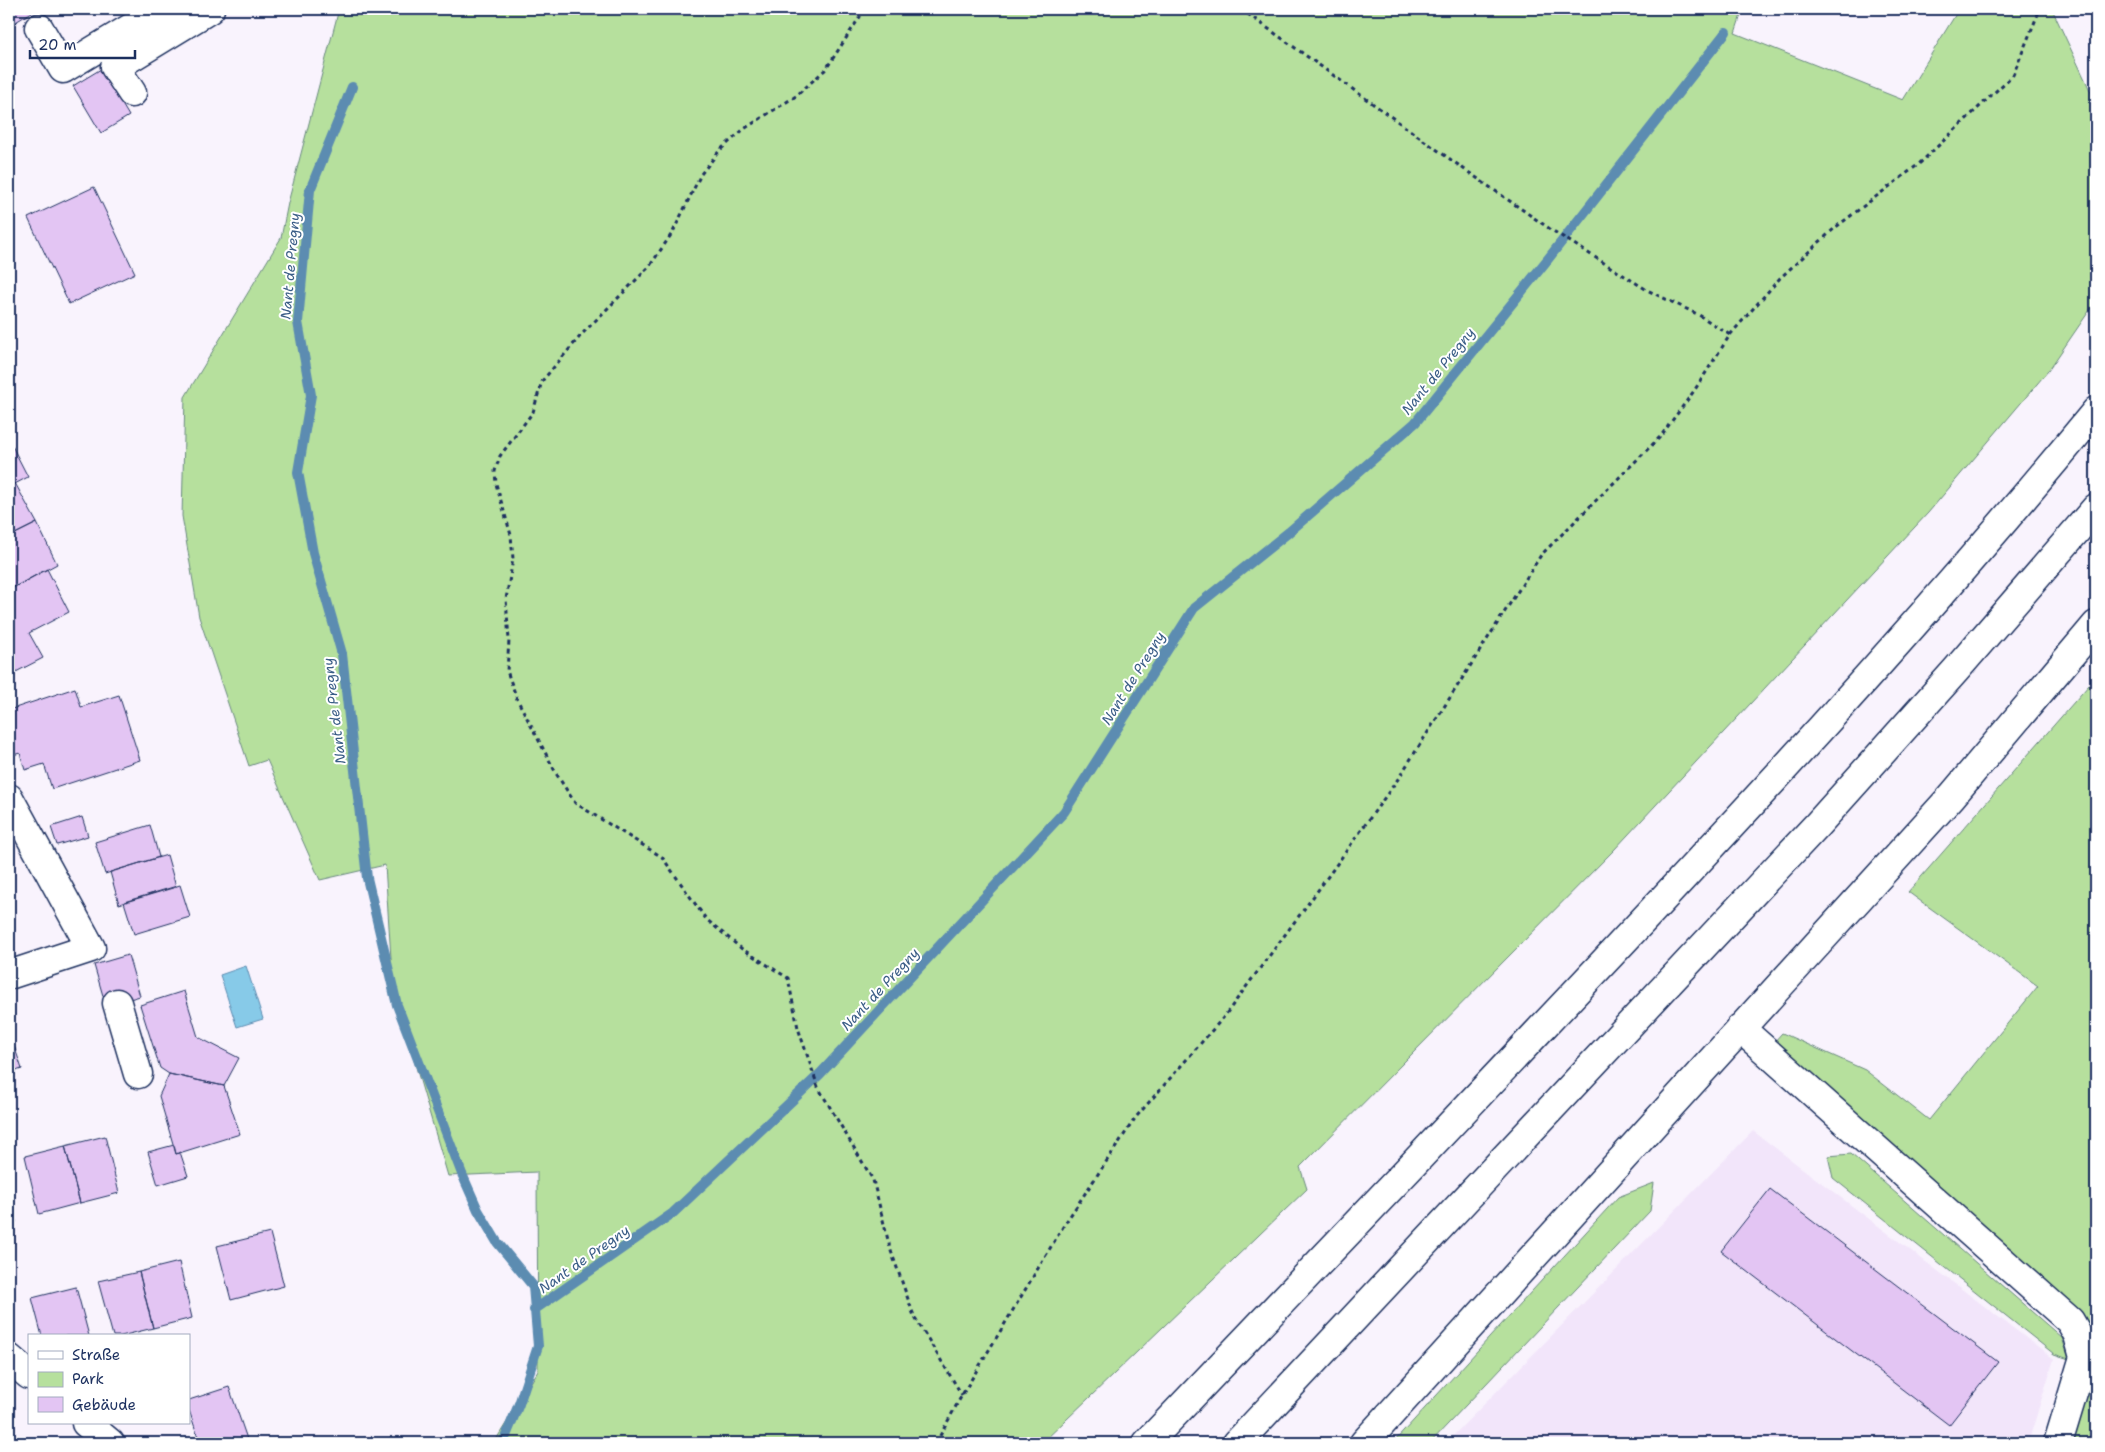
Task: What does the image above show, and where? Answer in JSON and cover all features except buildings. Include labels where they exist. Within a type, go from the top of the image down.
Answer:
[{"type":"main road","points":[[39,28],[63,69],[162,9]]},
{"type":"main road","points":[[132,93],[115,67],[210,9]]},
{"type":"main road","points":[[1147,1443],[1772,783],[1911,629],[2032,489],[2096,410]]},
{"type":"main road","points":[[1237,1443],[1804,840],[1956,670],[2096,508]]},
{"type":"main road","points":[[1364,1443],[1952,796],[2096,625]]},
{"type":"main road","points":[[9,798],[91,948],[9,975]]},
{"type":"main road","points":[[117,1003],[138,1074]]},
{"type":"main road","points":[[1740,1028],[2070,1321],[2078,1335],[2084,1357],[2058,1443]]},
{"type":"main road","points":[[9,1358],[28,1374]]},
{"type":"main road","points":[[87,1424],[110,1443]]},
{"type":"path","points":[[865,9],[826,69],[796,96],[744,129],[720,150],[706,168],[673,232],[649,267],[583,333],[542,381],[532,412],[500,456],[495,471],[496,484],[512,535],[513,559],[506,599],[509,640],[507,671],[517,699],[575,803],[662,857],[706,919],[742,949],[788,978],[798,1028],[818,1087],[873,1180],[890,1248],[914,1316],[962,1395]]},
{"type":"path","points":[[1241,9],[1550,229],[1647,290],[1699,314],[1730,335]]},
{"type":"path","points":[[936,1443],[962,1395],[1064,1225],[1136,1117],[1223,1018],[1398,779],[1540,555],[1660,437],[1694,391],[1730,335],[1787,272],[1836,227],[1919,164],[2013,74],[2040,9]]},
{"type":"shaded area","points":[[1753,1131],[2054,1359],[2028,1443],[1446,1443]]},
{"type":"green space","points":[[339,9],[1743,9],[1735,33],[1903,100],[1959,9],[2052,9],[2096,103],[2096,301],[2048,371],[1928,513],[1614,850],[1300,1167],[1307,1189],[1042,1443],[494,1443],[538,1371],[537,1172],[448,1176],[393,989],[385,865],[320,880],[267,760],[249,766],[199,617],[182,516],[185,397],[281,238],[288,203]]},
{"type":"green space","points":[[2096,677],[2096,1358],[1773,1043],[1782,1033],[1865,1070],[1929,1120],[2038,986],[1908,892]]},
{"type":"green space","points":[[1851,1154],[2062,1338],[2069,1359],[2054,1354],[1833,1178],[1828,1156]]},
{"type":"green space","points":[[1654,1183],[1650,1211],[1430,1443],[1393,1443],[1618,1197]]},
{"type":"green space","points":[[2096,1358],[2096,1443],[2067,1443]]},
{"type":"water","points":[[246,966],[263,1019],[237,1027],[220,975]]},
{"type":"waterway","name":"Nant de Pregny","points":[[534,1310],[673,1213],[820,1074],[1064,812],[1194,608],[1289,532],[1415,423],[1548,259],[1726,32]]},
{"type":"waterway","name":"Nant de Pregny","points":[[352,87],[310,190],[298,322],[311,395],[298,472],[313,553],[342,654],[367,878],[397,1005],[462,1174],[478,1210],[497,1242],[533,1286],[538,1346],[519,1404],[503,1443]]}]
